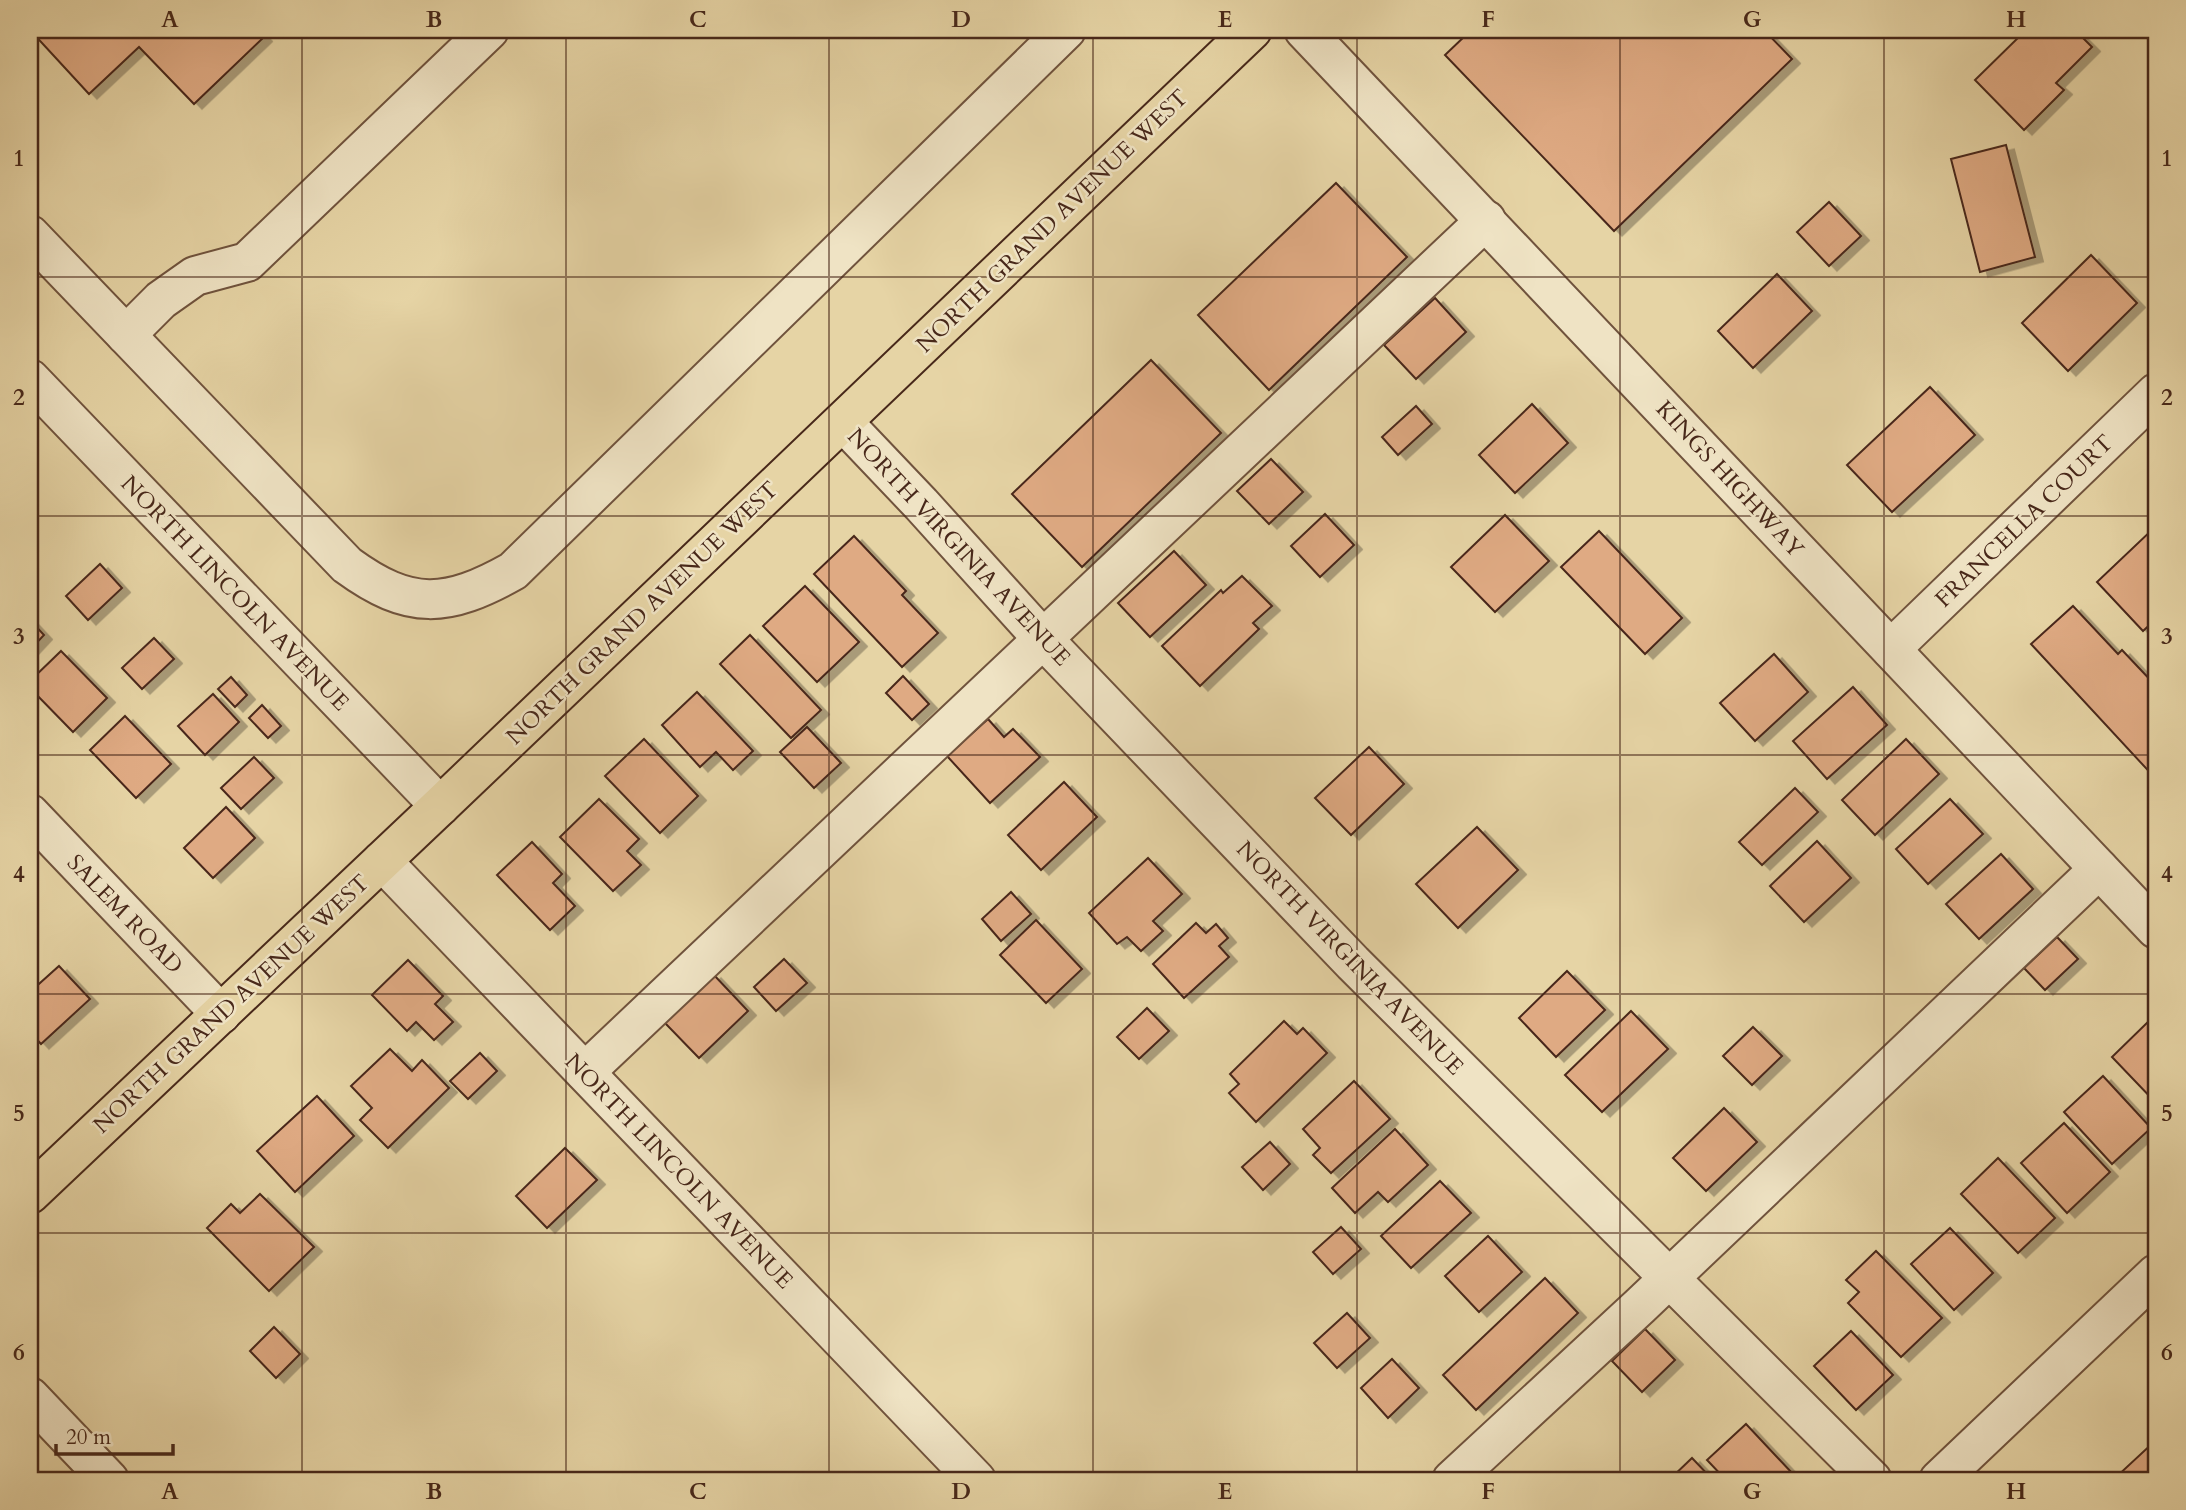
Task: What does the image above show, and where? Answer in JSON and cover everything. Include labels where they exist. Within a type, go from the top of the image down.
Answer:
[{"type":"main road","name":"NORTH GRAND AVENUE WEST","points":[[30,1194],[1252,30]]},
{"type":"street","points":[[125,335],[161,300],[195,276],[247,262],[489,30]]},
{"type":"street","points":[[30,235],[347,565],[369,581],[396,594],[423,600],[456,598],[484,588],[513,571],[1066,30]]},
{"type":"street","name":"KINGS HIGHWAY","points":[[1304,30],[2156,929]]},
{"type":"street","points":[[584,1072],[1486,220]]},
{"type":"street","name":"NORTH LINCOLN AVENUE","points":[[30,379],[440,806]]},
{"type":"street","name":"FRANCELLA COURT","points":[[1891,649],[2156,393]]},
{"type":"street","name":"NORTH VIRGINIA AVENUE","points":[[843,422],[1043,639],[1353,963],[1872,1480]]},
{"type":"street","name":"SALEM ROAD","points":[[30,814],[221,1014]]},
{"type":"street","name":"NORTH LINCOLN AVENUE","points":[[382,861],[976,1480]]},
{"type":"street","points":[[1452,1480],[1669,1279],[2099,869]]},
{"type":"street","points":[[1939,1480],[2156,1274]]},
{"type":"street","points":[[30,1397],[109,1480]]},
{"type":"building","points":[[30,30],[257,30],[264,37],[194,104],[139,47],[89,94]]},
{"type":"building","points":[[1464,30],[1764,30],[1792,59],[1614,231],[1445,55],[1468,33]]},
{"type":"building","points":[[2026,30],[2075,30],[2092,47],[2056,83],[2064,90],[2024,130],[1975,80]]},
{"type":"building","points":[[2006,145],[2035,257],[1980,272],[1951,159]]},
{"type":"building","points":[[1336,183],[1407,257],[1269,390],[1198,315]]},
{"type":"building","points":[[1829,202],[1861,236],[1829,266],[1797,232]]},
{"type":"building","points":[[2091,255],[2137,303],[2068,371],[2022,323]]},
{"type":"building","points":[[1777,274],[1812,311],[1753,368],[1718,331]]},
{"type":"building","points":[[1435,298],[1466,332],[1416,379],[1384,345]]},
{"type":"building","points":[[1151,360],[1221,433],[1082,567],[1012,494]]},
{"type":"building","points":[[1930,387],[1975,435],[1892,512],[1847,465]]},
{"type":"building","points":[[1532,404],[1568,443],[1515,493],[1479,455]]},
{"type":"building","points":[[1416,406],[1432,424],[1398,455],[1382,437]]},
{"type":"building","points":[[1271,459],[1303,492],[1269,524],[1237,491]]},
{"type":"building","points":[[1325,514],[1354,545],[1320,577],[1291,546]]},
{"type":"building","points":[[1505,515],[1549,561],[1495,612],[1451,567]]},
{"type":"building","points":[[2156,526],[2156,619],[2143,631],[2097,582]]},
{"type":"building","points":[[1599,531],[1682,618],[1645,654],[1561,567]]},
{"type":"building","points":[[854,536],[906,591],[902,595],[938,633],[902,667],[814,574]]},
{"type":"building","points":[[1174,551],[1206,585],[1150,637],[1118,603]]},
{"type":"building","points":[[100,564],[122,588],[88,620],[66,596]]},
{"type":"building","points":[[1242,576],[1272,606],[1253,623],[1259,629],[1200,686],[1162,646],[1221,590],[1223,593]]},
{"type":"building","points":[[805,586],[859,642],[817,682],[763,626]]},
{"type":"building","points":[[2073,606],[2118,654],[2122,650],[2156,686],[2156,779],[2031,644]]},
{"type":"building","points":[[30,620],[44,635],[30,650]]},
{"type":"building","points":[[750,635],[821,710],[791,738],[720,664]]},
{"type":"building","points":[[154,638],[174,659],[142,689],[122,668]]},
{"type":"building","points":[[61,651],[107,698],[73,732],[30,688],[30,681]]},
{"type":"building","points":[[1774,654],[1808,692],[1755,741],[1720,703]]},
{"type":"building","points":[[903,676],[929,704],[912,720],[886,693]]},
{"type":"building","points":[[231,677],[247,695],[235,707],[218,689]]},
{"type":"building","points":[[1853,687],[1887,725],[1827,779],[1793,741]]},
{"type":"building","points":[[697,692],[753,751],[733,770],[716,752],[700,767],[662,725]]},
{"type":"building","points":[[213,694],[239,722],[205,755],[178,726]]},
{"type":"building","points":[[262,705],[281,726],[268,738],[249,718]]},
{"type":"building","points":[[125,716],[171,764],[136,798],[90,750]]},
{"type":"building","points":[[988,719],[1004,737],[1013,729],[1040,757],[990,803],[947,756]]},
{"type":"building","points":[[807,727],[841,763],[814,788],[780,752]]},
{"type":"building","points":[[644,739],[698,796],[660,833],[605,776]]},
{"type":"building","points":[[1906,739],[1939,774],[1875,835],[1842,800]]},
{"type":"building","points":[[1369,747],[1404,784],[1351,835],[1315,798]]},
{"type":"building","points":[[254,757],[274,778],[241,809],[221,788]]},
{"type":"building","points":[[1064,782],[1097,817],[1041,870],[1008,835]]},
{"type":"building","points":[[1795,788],[1818,812],[1762,865],[1739,842]]},
{"type":"building","points":[[599,799],[639,839],[627,851],[641,865],[613,891],[560,837]]},
{"type":"building","points":[[1950,799],[1983,834],[1928,884],[1896,849]]},
{"type":"building","points":[[226,807],[255,838],[213,878],[184,848]]},
{"type":"building","points":[[1477,827],[1518,870],[1458,928],[1416,884]]},
{"type":"building","points":[[1817,841],[1851,878],[1804,922],[1770,886]]},
{"type":"building","points":[[532,842],[562,874],[553,883],[575,906],[550,930],[497,875]]},
{"type":"building","points":[[2001,854],[2033,889],[1979,939],[1946,904]]},
{"type":"building","points":[[1148,858],[1182,894],[1153,921],[1163,931],[1141,951],[1127,937],[1117,944],[1089,913]]},
{"type":"building","points":[[1011,892],[1031,914],[1001,941],[982,919]]},
{"type":"building","points":[[1036,920],[1082,969],[1046,1003],[1000,955]]},
{"type":"building","points":[[1196,923],[1206,933],[1216,924],[1228,938],[1219,946],[1229,957],[1184,998],[1153,964]]},
{"type":"building","points":[[2057,937],[2078,959],[2045,990],[2024,968]]},
{"type":"building","points":[[784,959],[807,983],[776,1011],[754,987]]},
{"type":"building","points":[[408,960],[443,996],[435,1004],[453,1022],[434,1040],[416,1022],[407,1031],[372,995]]},
{"type":"building","points":[[59,966],[90,999],[41,1044],[30,1032],[30,992]]},
{"type":"building","points":[[1567,971],[1605,1010],[1556,1057],[1519,1018]]},
{"type":"building","points":[[713,974],[748,1011],[699,1058],[664,1022]]},
{"type":"building","points":[[1147,1008],[1169,1031],[1139,1059],[1117,1037]]},
{"type":"building","points":[[1631,1011],[1668,1049],[1602,1112],[1565,1075]]},
{"type":"building","points":[[2153,1017],[2156,1021],[2156,1103],[2112,1057]]},
{"type":"building","points":[[1284,1021],[1297,1034],[1303,1028],[1327,1053],[1256,1122],[1229,1093],[1239,1084],[1230,1074]]},
{"type":"building","points":[[1753,1027],[1782,1056],[1752,1085],[1723,1056]]},
{"type":"building","points":[[390,1049],[412,1071],[422,1060],[449,1088],[388,1148],[360,1120],[372,1108],[351,1086]]},
{"type":"building","points":[[480,1053],[497,1071],[468,1099],[450,1081]]},
{"type":"building","points":[[2103,1076],[2151,1128],[2112,1164],[2064,1112]]},
{"type":"building","points":[[1354,1081],[1390,1119],[1331,1173],[1313,1155],[1320,1148],[1303,1129]]},
{"type":"building","points":[[317,1096],[354,1136],[295,1192],[257,1151]]},
{"type":"building","points":[[1724,1108],[1757,1142],[1706,1191],[1673,1158]]},
{"type":"building","points":[[2064,1123],[2110,1172],[2067,1213],[2021,1163]]},
{"type":"building","points":[[1395,1129],[1428,1165],[1388,1202],[1378,1192],[1355,1213],[1332,1188]]},
{"type":"building","points":[[1270,1142],[1290,1164],[1263,1190],[1242,1167]]},
{"type":"building","points":[[565,1148],[597,1180],[547,1228],[516,1196]]},
{"type":"building","points":[[1998,1158],[2055,1218],[2018,1253],[1961,1194]]},
{"type":"building","points":[[1440,1181],[1471,1213],[1411,1268],[1381,1236]]},
{"type":"building","points":[[260,1194],[314,1247],[269,1291],[207,1228],[231,1204],[240,1213]]},
{"type":"building","points":[[1341,1227],[1361,1249],[1333,1274],[1313,1252]]},
{"type":"building","points":[[1950,1228],[1993,1273],[1954,1310],[1911,1264]]},
{"type":"building","points":[[1488,1236],[1522,1272],[1479,1312],[1445,1276]]},
{"type":"building","points":[[1876,1251],[1942,1318],[1901,1357],[1848,1303],[1859,1292],[1846,1280]]},
{"type":"building","points":[[1545,1278],[1578,1313],[1476,1410],[1443,1375]]},
{"type":"building","points":[[1347,1313],[1370,1338],[1337,1368],[1314,1343]]},
{"type":"building","points":[[274,1327],[300,1354],[276,1378],[250,1351]]},
{"type":"building","points":[[1645,1329],[1675,1360],[1642,1392],[1612,1361]]},
{"type":"building","points":[[1851,1331],[1893,1375],[1856,1410],[1814,1366]]},
{"type":"building","points":[[1392,1359],[1419,1388],[1388,1418],[1361,1388]]},
{"type":"building","points":[[1746,1424],[1793,1474],[1786,1480],[1726,1480],[1707,1460]]},
{"type":"building","points":[[2156,1440],[2156,1480],[2115,1478]]},
{"type":"building","points":[[1692,1458],[1713,1480],[1669,1480]]}]
